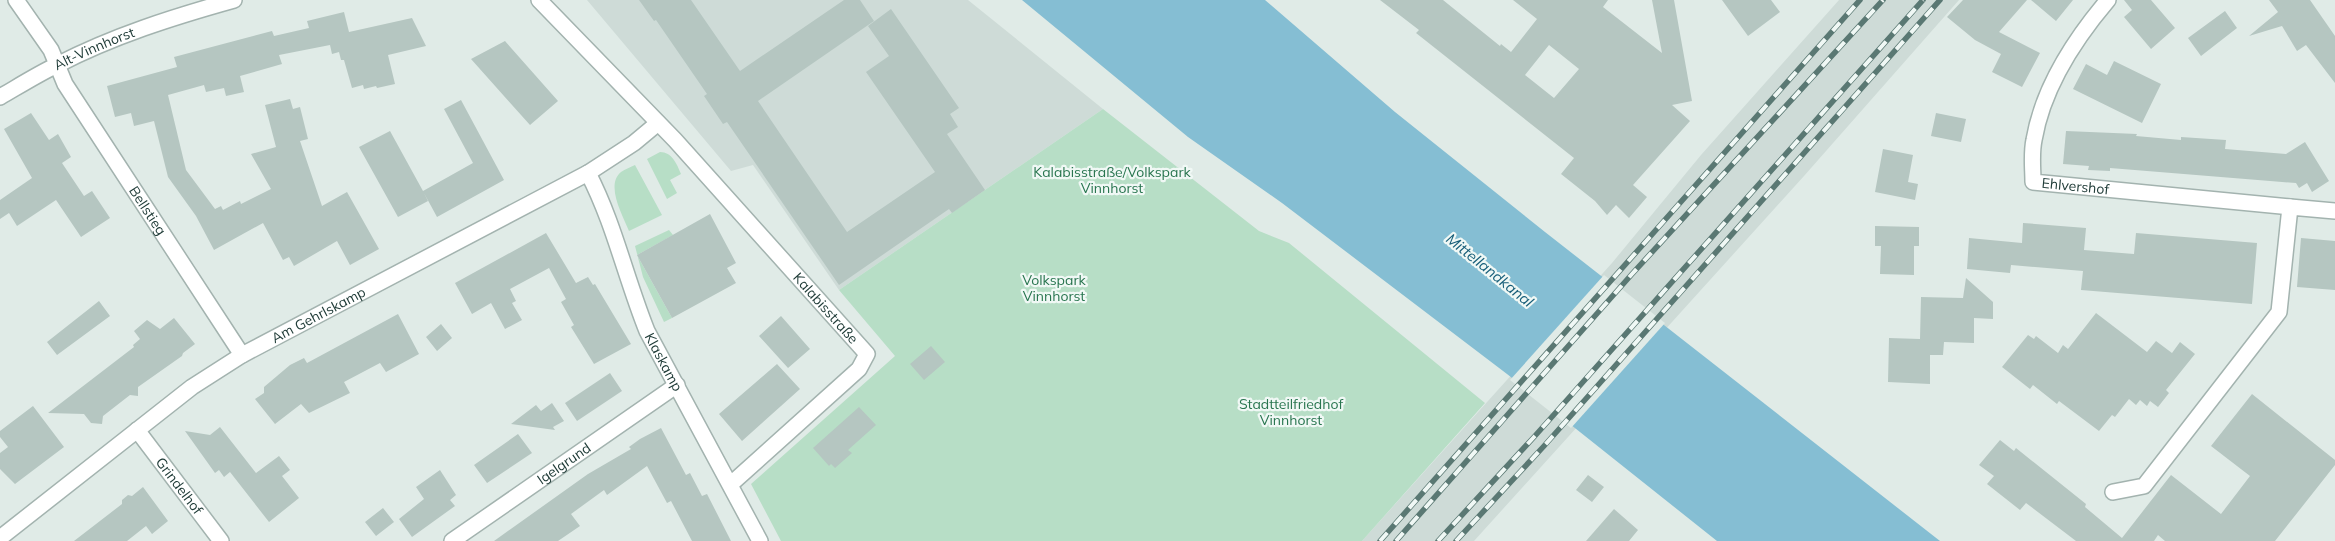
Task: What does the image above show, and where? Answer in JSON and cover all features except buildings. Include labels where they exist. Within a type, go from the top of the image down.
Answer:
[{"type":"street","name":"Bellstieg","points":[[16,0],[51,50],[65,84],[242,355]]},
{"type":"street","name":"Alt-Vinnhorst","points":[[0,97],[57,65],[193,6],[234,0]]},
{"type":"street","points":[[539,0],[658,123]]},
{"type":"street","name":"Ehlvershof","points":[[2108,0],[2085,27],[2066,56],[2048,93],[2034,141],[2033,182],[2335,210]]},
{"type":"street","name":"Am Gehrlskamp","points":[[0,538],[192,388],[242,355],[588,173],[634,143],[658,123]]},
{"type":"street","name":"Kalabisstraße","points":[[658,123],[867,354],[859,368],[731,484]]},
{"type":"street","name":"Klaskamp","points":[[588,173],[598,192],[644,323],[760,541]]},
{"type":"street","points":[[2113,492],[2144,486],[2279,312],[2290,207]]},
{"type":"street","name":"Igelgrund","points":[[452,541],[677,385]]},
{"type":"street","name":"Grindelhof","points":[[137,430],[221,541]]},
{"type":"shaded area","points":[[587,0],[968,0],[1103,109],[839,290],[753,165],[731,171]]},
{"type":"shaded area","points":[[1839,0],[1959,0],[1804,176],[1474,541],[1362,541],[1612,263],[1701,155]]},
{"type":"green space","name":"Stadtteilfriedhof Vinnhorst","points":[[1103,109],[1259,231],[1289,243],[1485,403],[1362,541],[781,541],[751,484],[895,356],[839,290]]},
{"type":"green space","points":[[660,152],[671,156],[681,174],[670,180],[677,193],[667,199],[647,159]]},
{"type":"green space","points":[[635,165],[662,215],[629,231],[617,201],[615,185],[621,172]]},
{"type":"green space","points":[[669,230],[673,235],[637,255],[635,246]]},
{"type":"green space","points":[[638,256],[672,318],[664,322],[643,277]]},
{"type":"water","name":"Mittellandkanal","points":[[1022,0],[1265,0],[1395,112],[1545,232],[1940,541],[1717,541],[1507,374],[1282,203],[1188,137]]},
{"type":"pier","points":[[1604,275],[1665,323],[1571,428],[1510,380]]},
{"type":"railway","points":[[1380,541],[1860,0]]},
{"type":"railway","points":[[1396,541],[1632,274],[1883,0]]},
{"type":"railway","points":[[1438,541],[1534,437],[1923,0]]},
{"type":"railway","points":[[1456,541],[1544,446],[1940,0]]},
{"type":"park label","name":"Kalabisstraße/Volkspark Vinnhorst","points":[[1112,180]]},
{"type":"park label","name":"Volkspark Vinnhorst","points":[[1054,288]]}]
